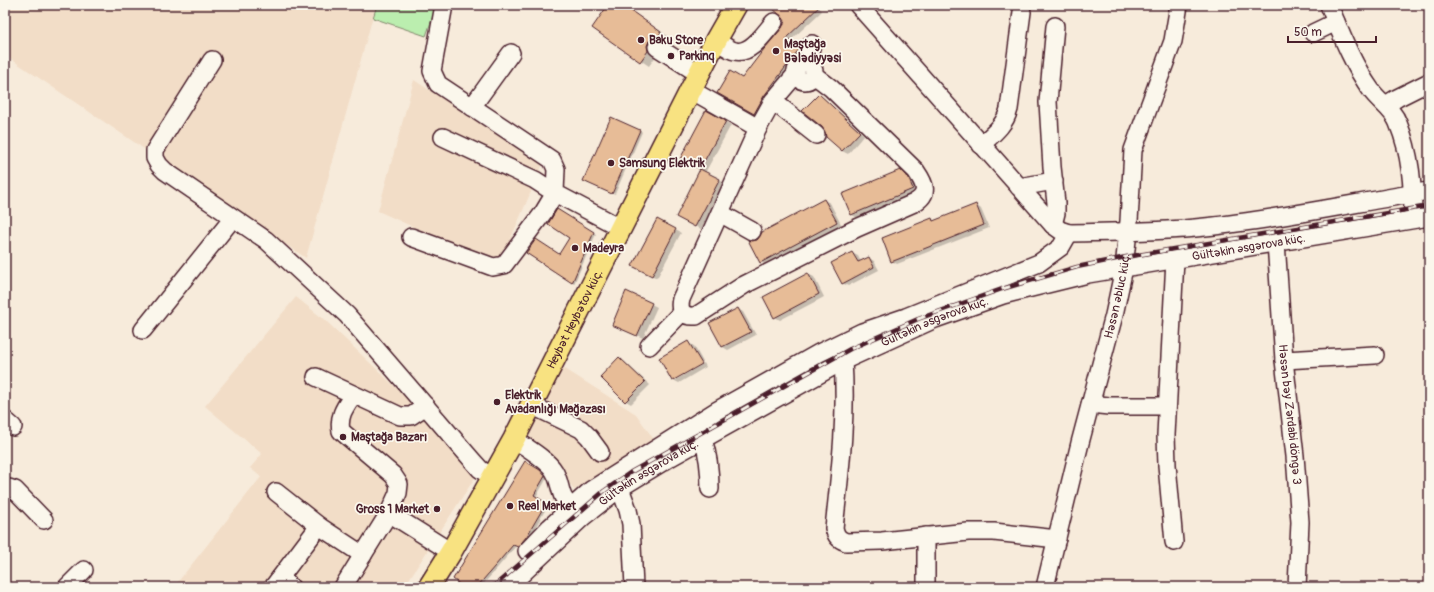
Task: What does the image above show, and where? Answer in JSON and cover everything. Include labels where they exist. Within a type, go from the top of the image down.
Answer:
[{"type":"main road","name":"Heybət Heybətov küç.","points":[[429,587],[451,552],[514,439],[716,40],[736,5]]},
{"type":"street","points":[[411,237],[494,267],[504,266],[543,213],[555,193],[556,169],[552,160],[438,84],[432,71],[444,5]]},
{"type":"street","points":[[858,5],[1052,225],[1069,233],[1128,232],[1204,227],[1342,206],[1421,192]]},
{"type":"street","name":"Həsən Əbluc küç.","points":[[1045,587],[1090,404],[1114,315],[1124,268],[1128,232],[1133,150],[1173,41],[1179,5]]},
{"type":"street","points":[[1329,5],[1362,77],[1372,91],[1386,105],[1398,122],[1410,166],[1421,192],[1421,218]]},
{"type":"street","points":[[981,145],[1007,117],[1022,12]]},
{"type":"street","points":[[716,40],[734,51],[744,52],[751,48],[774,22]]},
{"type":"street","points":[[1313,33],[1336,22]]},
{"type":"street","points":[[1052,225],[1056,213],[1056,204],[1048,102],[1056,26]]},
{"type":"street","points":[[806,71],[831,88],[916,171],[924,185],[924,194],[922,199],[857,228],[744,285],[696,316],[691,316],[682,312],[679,307],[681,299],[758,128],[773,101],[806,71],[812,44]]},
{"type":"street","points":[[658,47],[695,82],[758,128]]},
{"type":"street","points":[[472,107],[511,53]]},
{"type":"street","points":[[212,60],[156,150],[155,158],[159,165],[165,171],[266,240],[347,315],[480,469],[493,478]]},
{"type":"street","points":[[1386,105],[1429,82]]},
{"type":"street","points":[[773,101],[816,135]]},
{"type":"street","points":[[443,137],[535,180],[555,193],[621,228]]},
{"type":"street","points":[[1019,188],[1054,181]]},
{"type":"street","points":[[720,213],[752,231]]},
{"type":"street","points":[[143,330],[233,218]]},
{"type":"street","name":"Gültəkin Əsgərova küç.","points":[[508,587],[583,517],[620,488],[671,457],[843,361],[935,320],[1002,295],[1088,274],[1421,218]]},
{"type":"street","points":[[527,551],[571,507],[591,490],[716,411],[819,353],[862,332],[906,317],[1039,263],[1061,247],[1069,233]]},
{"type":"street","name":"Həsən bəy Zərdabi döngə 3","points":[[1276,242],[1284,360],[1295,456],[1300,522],[1296,587]]},
{"type":"street","points":[[1174,542],[1167,465],[1166,406],[1175,259]]},
{"type":"street","points":[[649,346],[682,312]]},
{"type":"street","points":[[1284,360],[1375,355]]},
{"type":"street","points":[[843,361],[844,396],[841,465],[834,528],[840,540],[846,542],[882,541],[968,532],[994,532],[1057,540]]},
{"type":"street","points":[[316,377],[400,416],[411,416],[426,406]]},
{"type":"street","points":[[343,587],[389,513],[398,493],[400,484],[393,475],[341,431],[340,422],[342,411],[353,395]]},
{"type":"street","points":[[1090,404],[1109,406],[1166,406]]},
{"type":"street","points":[[531,405],[581,429],[600,452]]},
{"type":"street","points":[[514,439],[541,458],[553,469],[557,476],[560,492],[565,502],[571,507]]},
{"type":"street","points":[[703,440],[709,458],[710,489]]},
{"type":"street","points":[[5,488],[15,490],[44,520]]},
{"type":"street","points":[[620,488],[628,510],[631,524],[634,587]]},
{"type":"street","points":[[276,492],[319,526],[363,555]]},
{"type":"street","points":[[389,513],[451,552]]},
{"type":"street","points":[[282,584],[319,526]]},
{"type":"street","points":[[926,536],[926,587]]},
{"type":"street","points":[[67,587],[84,570]]},
{"type":"shaded area","points":[[5,5],[376,5],[306,258],[5,55]]},
{"type":"shaded area","points":[[414,80],[543,164],[505,252],[499,258],[486,260],[378,211]]},
{"type":"shaded area","name":"Maştağa Bazarı","points":[[296,297],[326,321],[429,419],[476,476],[404,587],[181,587],[177,583],[261,477],[250,468],[262,454],[205,406]]},
{"type":"shaded area","points":[[562,367],[636,414],[655,441],[574,490],[557,464],[527,439]]},
{"type":"green space","points":[[377,5],[437,5],[426,36],[373,18]]},
{"type":"building","points":[[608,5],[623,5],[661,32],[658,37],[649,41],[647,46],[648,51],[640,62],[592,28]]},
{"type":"building","points":[[769,5],[821,5],[786,38],[800,48],[764,96],[754,114],[717,93],[730,71],[742,78],[782,28],[785,21]]},
{"type":"building","points":[[819,94],[860,132],[842,151],[826,137],[822,127],[802,111]]},
{"type":"building","points":[[706,110],[726,121],[700,169],[680,159]]},
{"type":"building","points":[[611,117],[640,130],[612,194],[583,181]]},
{"type":"building","points":[[700,169],[720,179],[695,227],[676,217]]},
{"type":"building","points":[[900,170],[908,177],[913,189],[851,215],[842,194]]},
{"type":"building","points":[[824,199],[837,222],[760,263],[748,240],[757,240],[762,232]]},
{"type":"building","points":[[976,204],[984,225],[891,262],[882,238],[932,218],[933,221]]},
{"type":"building","points":[[557,209],[594,232],[572,283],[526,253],[536,239],[559,254],[569,238],[548,224]]},
{"type":"building","points":[[657,219],[676,229],[652,276],[632,266]]},
{"type":"building","points":[[852,252],[858,262],[869,257],[874,267],[842,284],[831,263]]},
{"type":"building","points":[[808,273],[819,294],[774,318],[763,297]]},
{"type":"building","points":[[626,291],[652,303],[637,336],[612,325]]},
{"type":"building","points":[[738,308],[751,332],[722,347],[709,323]]},
{"type":"building","points":[[688,341],[702,364],[672,381],[659,358]]},
{"type":"building","points":[[619,357],[645,382],[625,402],[600,377]]},
{"type":"building","points":[[525,461],[540,470],[545,476],[534,495],[546,503],[527,536],[518,547],[513,545],[477,587],[463,587],[453,579]]},
{"type":"railway","points":[[493,587],[604,491],[631,472],[850,349],[918,319],[1002,289],[1077,267],[1126,257],[1429,206]]},
{"type":"place","name":"Baku Store","points":[[641,40]]},
{"type":"place","name":"Maştağa Bələdiyyəsi","points":[[776,51]]},
{"type":"place","name":"Parkinq","points":[[671,56]]},
{"type":"place","name":"Samsung Elektrik","points":[[611,163]]},
{"type":"place","name":"Madeyra","points":[[575,248]]},
{"type":"place","name":"Elektrik Avadanlığı Mağazası","points":[[497,402]]},
{"type":"place","name":"Maştağa Bazarı","points":[[343,437]]},
{"type":"place","name":"Real Market","points":[[510,506]]},
{"type":"place","name":"Gross 1 Market","points":[[437,509]]}]
